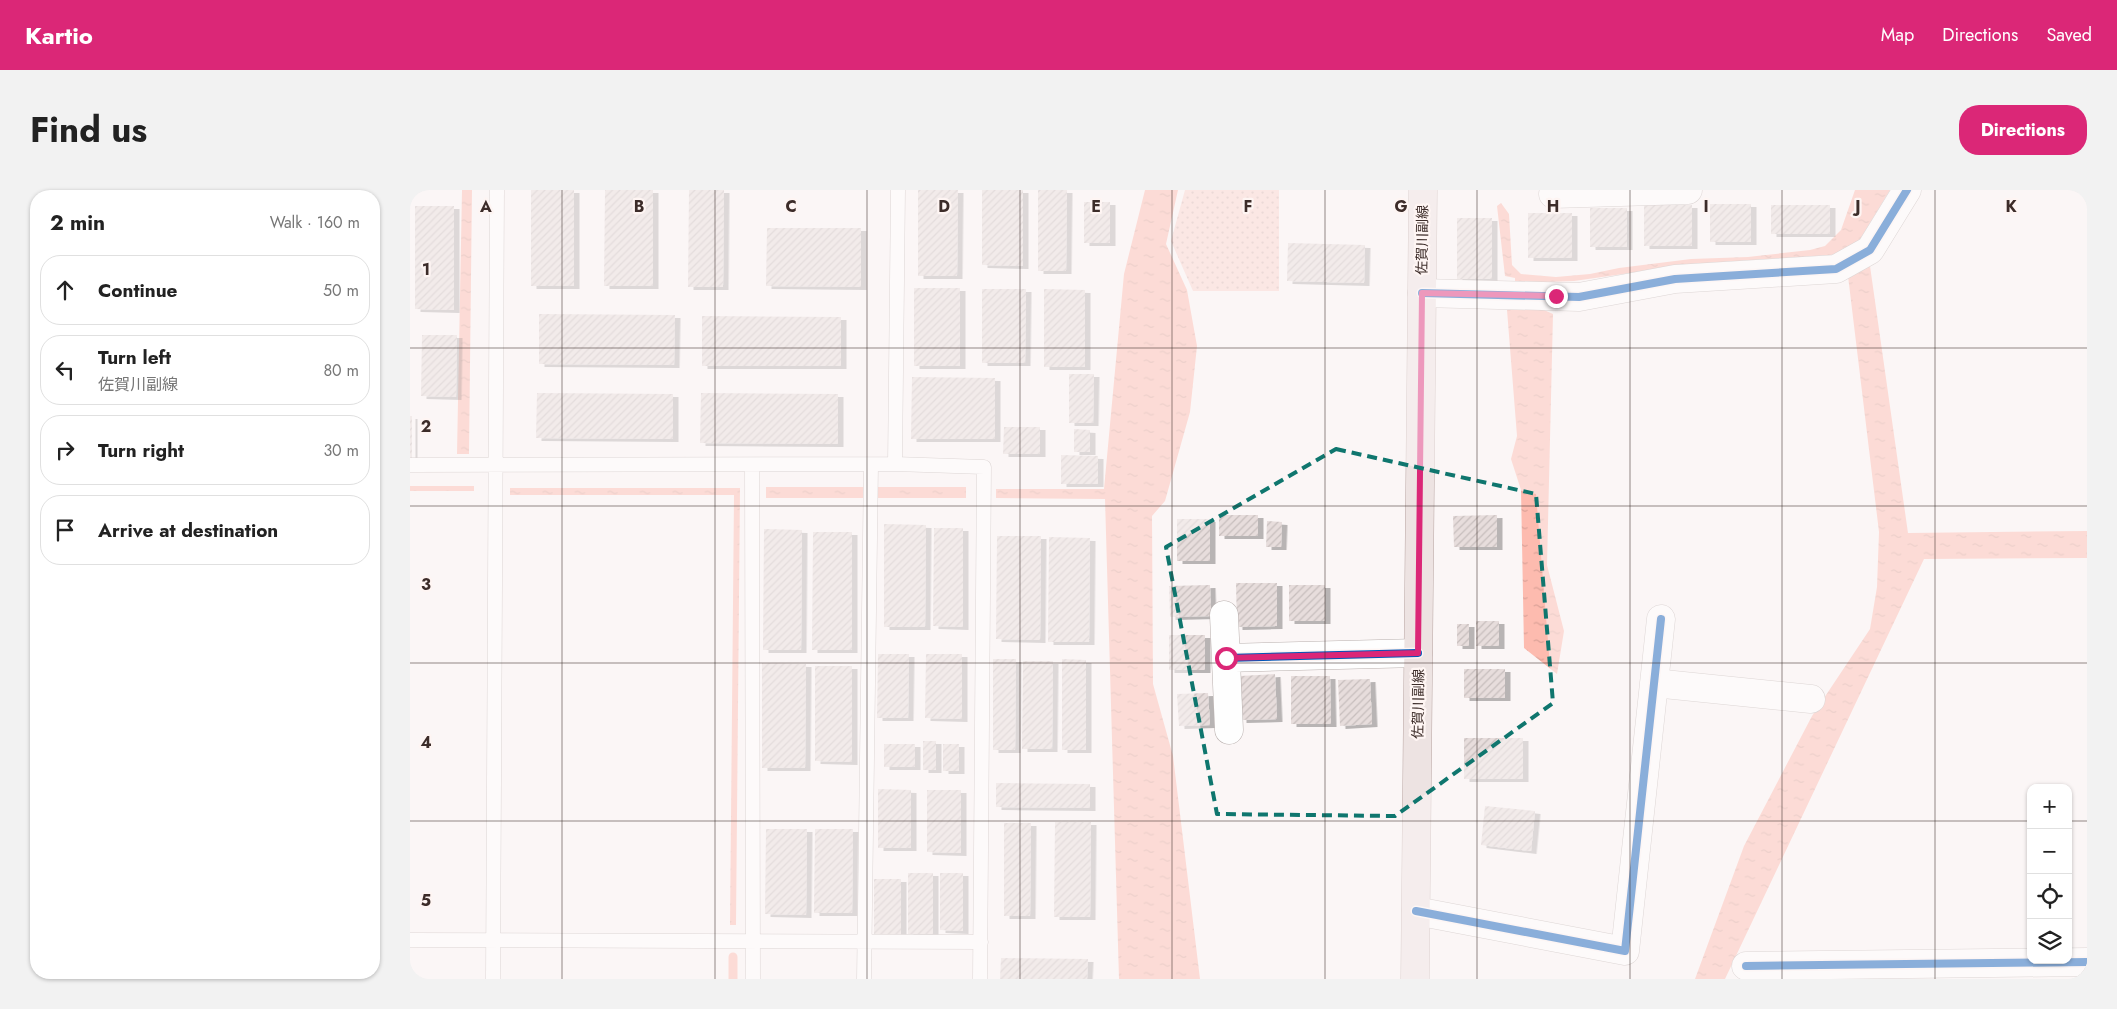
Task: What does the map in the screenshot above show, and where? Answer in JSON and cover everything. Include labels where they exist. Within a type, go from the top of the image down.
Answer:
[{"type":"main road","name":"佐賀川副線","points":[[1415,979],[1423,190]]},
{"type":"street","points":[[1553,194],[1672,190]]},
{"type":"street","points":[[1422,293],[1578,296],[1675,279],[1836,269],[1870,250],[1907,190]]},
{"type":"street","points":[[1224,616],[1229,730]]},
{"type":"street","points":[[1416,911],[1625,950],[1661,619]]},
{"type":"street","points":[[1226,658],[1418,653]]},
{"type":"street","points":[[1654,683],[1811,699]]},
{"type":"street","points":[[1746,966],[2087,962]]},
{"type":"lane","points":[[493,979],[497,190]]},
{"type":"lane","points":[[895,464],[898,190]]},
{"type":"lane","points":[[410,465],[895,464],[984,467],[980,979]]},
{"type":"lane","points":[[752,465],[753,979]]},
{"type":"lane","points":[[864,979],[871,465]]},
{"type":"lane","points":[[410,940],[981,942]]},
{"type":"highlighted area","points":[[1336,449],[1536,494],[1553,703],[1395,816],[1217,814],[1166,547]]},
{"type":"shaded area","points":[[1185,190],[1279,190],[1279,291],[1193,291],[1171,241]]},
{"type":"water","points":[[462,190],[472,190],[469,454],[457,454]]},
{"type":"water","points":[[1145,190],[1178,190],[1166,244],[1187,290],[1197,346],[1190,412],[1165,501],[1152,516],[1153,684],[1173,756],[1200,979],[1119,979],[1105,499],[996,498],[996,489],[1104,489],[1124,274]]},
{"type":"water","points":[[1855,190],[1890,190],[1859,241],[1849,250],[1831,255],[1693,264],[1574,281],[1544,282],[1544,310],[1553,314],[1547,565],[1564,631],[1557,674],[1524,648],[1521,490],[1511,459],[1517,436],[1507,310],[1515,309],[1515,278],[1505,276],[1497,206],[1501,203],[1509,214],[1512,265],[1521,274],[1556,277],[1590,274],[1619,268],[1691,259],[1748,257],[1810,250],[1825,246],[1841,230]]},
{"type":"water","points":[[1870,266],[1908,533],[2087,531],[2087,558],[1924,559],[1725,979],[1695,979],[1744,846],[1812,716],[1870,629],[1877,587],[1879,532],[1848,276]]},
{"type":"water","points":[[410,486],[474,486],[474,491],[410,491]]},
{"type":"water","points":[[766,487],[966,487],[966,498],[766,498]]},
{"type":"water","points":[[510,488],[740,488],[736,925],[730,925],[734,495],[510,495]]},
{"type":"building","points":[[531,190],[574,190],[574,286],[531,286]]},
{"type":"building","points":[[605,190],[653,190],[653,286],[604,286]]},
{"type":"building","points":[[689,190],[724,190],[723,287],[688,287]]},
{"type":"building","points":[[918,190],[958,190],[957,276],[918,276]]},
{"type":"building","points":[[982,190],[1023,190],[1023,266],[982,265]]},
{"type":"building","points":[[1038,190],[1067,190],[1066,271],[1038,271]]},
{"type":"building","points":[[1084,202],[1110,202],[1110,243],[1084,243]]},
{"type":"building","points":[[1710,204],[1751,204],[1751,242],[1710,242]]},
{"type":"building","points":[[1644,205],[1692,205],[1692,246],[1644,246]]},
{"type":"building","points":[[1771,205],[1830,205],[1830,234],[1771,234]]},
{"type":"building","points":[[415,206],[454,206],[454,310],[415,309]]},
{"type":"building","points":[[1590,208],[1627,208],[1627,247],[1590,247]]},
{"type":"building","points":[[1528,213],[1572,213],[1572,258],[1528,258]]},
{"type":"building","points":[[1457,218],[1492,218],[1492,279],[1457,279]]},
{"type":"building","points":[[767,228],[861,228],[861,287],[766,286]]},
{"type":"building","points":[[1288,243],[1365,245],[1364,283],[1287,281]]},
{"type":"building","points":[[914,288],[960,288],[960,366],[914,366]]},
{"type":"building","points":[[982,289],[1026,289],[1025,363],[982,363]]},
{"type":"building","points":[[1044,289],[1085,290],[1085,367],[1044,367]]},
{"type":"building","points":[[539,314],[675,315],[674,365],[539,364]]},
{"type":"building","points":[[702,316],[841,317],[841,366],[702,366]]},
{"type":"building","points":[[422,335],[457,335],[456,397],[421,396]]},
{"type":"building","points":[[1069,374],[1094,374],[1093,423],[1069,423]]},
{"type":"building","points":[[912,377],[995,378],[995,439],[911,439]]},
{"type":"building","points":[[537,393],[673,394],[673,439],[536,438]]},
{"type":"building","points":[[701,393],[838,394],[838,444],[700,443]]},
{"type":"building","points":[[410,416],[412,416],[412,459],[410,459]]},
{"type":"building","points":[[1004,427],[1040,427],[1040,454],[1003,454]]},
{"type":"building","points":[[1074,429],[1090,430],[1090,452],[1074,452]]},
{"type":"building","points":[[1061,455],[1098,456],[1098,484],[1061,484]]},
{"type":"building","points":[[1219,515],[1258,515],[1258,536],[1219,536]]},
{"type":"building","points":[[1497,515],[1497,547],[1454,547],[1453,516]]},
{"type":"building","points":[[1177,519],[1210,519],[1210,561],[1177,561]]},
{"type":"building","points":[[1267,521],[1282,522],[1281,547],[1266,547]]},
{"type":"building","points":[[884,524],[926,525],[925,627],[884,627]]},
{"type":"building","points":[[934,528],[963,528],[963,627],[933,626]]},
{"type":"building","points":[[764,529],[802,530],[801,650],[763,650]]},
{"type":"building","points":[[813,532],[852,532],[852,650],[812,650]]},
{"type":"building","points":[[997,536],[1041,536],[1040,640],[996,639]]},
{"type":"building","points":[[1049,537],[1090,538],[1089,642],[1048,642]]},
{"type":"building","points":[[1236,583],[1277,583],[1277,626],[1237,627]]},
{"type":"building","points":[[1210,585],[1211,616],[1170,617],[1169,586]]},
{"type":"building","points":[[1289,585],[1325,585],[1325,621],[1289,621]]},
{"type":"building","points":[[1476,621],[1499,621],[1499,646],[1476,646]]},
{"type":"building","points":[[1457,624],[1469,624],[1469,646],[1457,646]]},
{"type":"building","points":[[1169,635],[1205,635],[1205,670],[1169,670]]},
{"type":"building","points":[[878,654],[909,654],[908,718],[877,718]]},
{"type":"building","points":[[926,654],[962,654],[962,719],[925,718]]},
{"type":"building","points":[[993,659],[1016,659],[1015,750],[993,750]]},
{"type":"building","points":[[1062,659],[1086,660],[1086,750],[1062,750]]},
{"type":"building","points":[[1023,661],[1053,661],[1052,749],[1022,749]]},
{"type":"building","points":[[762,663],[806,664],[805,768],[762,768]]},
{"type":"building","points":[[815,666],[852,666],[852,762],[815,761]]},
{"type":"building","points":[[1464,669],[1505,669],[1505,698],[1464,698]]},
{"type":"building","points":[[1275,674],[1277,719],[1241,720],[1240,676]]},
{"type":"building","points":[[1291,676],[1330,676],[1331,724],[1291,724]]},
{"type":"building","points":[[1370,679],[1372,724],[1340,726],[1338,680]]},
{"type":"building","points":[[1208,693],[1210,725],[1179,726],[1177,694]]},
{"type":"building","points":[[1464,738],[1523,738],[1523,779],[1464,779]]},
{"type":"building","points":[[923,741],[936,741],[936,770],[923,770]]},
{"type":"building","points":[[884,744],[915,744],[915,767],[884,767]]},
{"type":"building","points":[[943,744],[959,744],[959,771],[943,771]]},
{"type":"building","points":[[996,783],[1090,784],[1090,808],[996,807]]},
{"type":"building","points":[[878,789],[911,790],[911,848],[878,848]]},
{"type":"building","points":[[927,790],[961,790],[961,853],[927,852]]},
{"type":"building","points":[[1485,806],[1535,811],[1531,851],[1481,845]]},
{"type":"building","points":[[1055,822],[1091,822],[1090,917],[1054,917]]},
{"type":"building","points":[[1004,823],[1031,823],[1030,916],[1004,916]]},
{"type":"building","points":[[766,829],[807,829],[806,915],[765,914]]},
{"type":"building","points":[[815,829],[853,829],[852,913],[814,913]]},
{"type":"building","points":[[908,873],[933,873],[933,934],[908,934]]},
{"type":"building","points":[[940,873],[963,873],[963,931],[940,930]]},
{"type":"building","points":[[874,879],[901,879],[901,935],[874,935]]},
{"type":"building","points":[[1001,958],[1088,959],[1087,979],[1000,979]]},
{"type":"waterway","points":[[733,957],[733,979]]},
{"type":"cycle path","points":[[1422,293],[1579,297],[1675,279],[1836,269],[1870,250],[1907,190]]},
{"type":"cycle path","points":[[1416,911],[1625,951],[1661,619]]},
{"type":"cycle path","points":[[1226,658],[1418,653]]},
{"type":"cycle path","points":[[1746,966],[2087,962]]},
{"type":"route","points":[[1226,658],[1418,653],[1422,293],[1556,296]]}]
